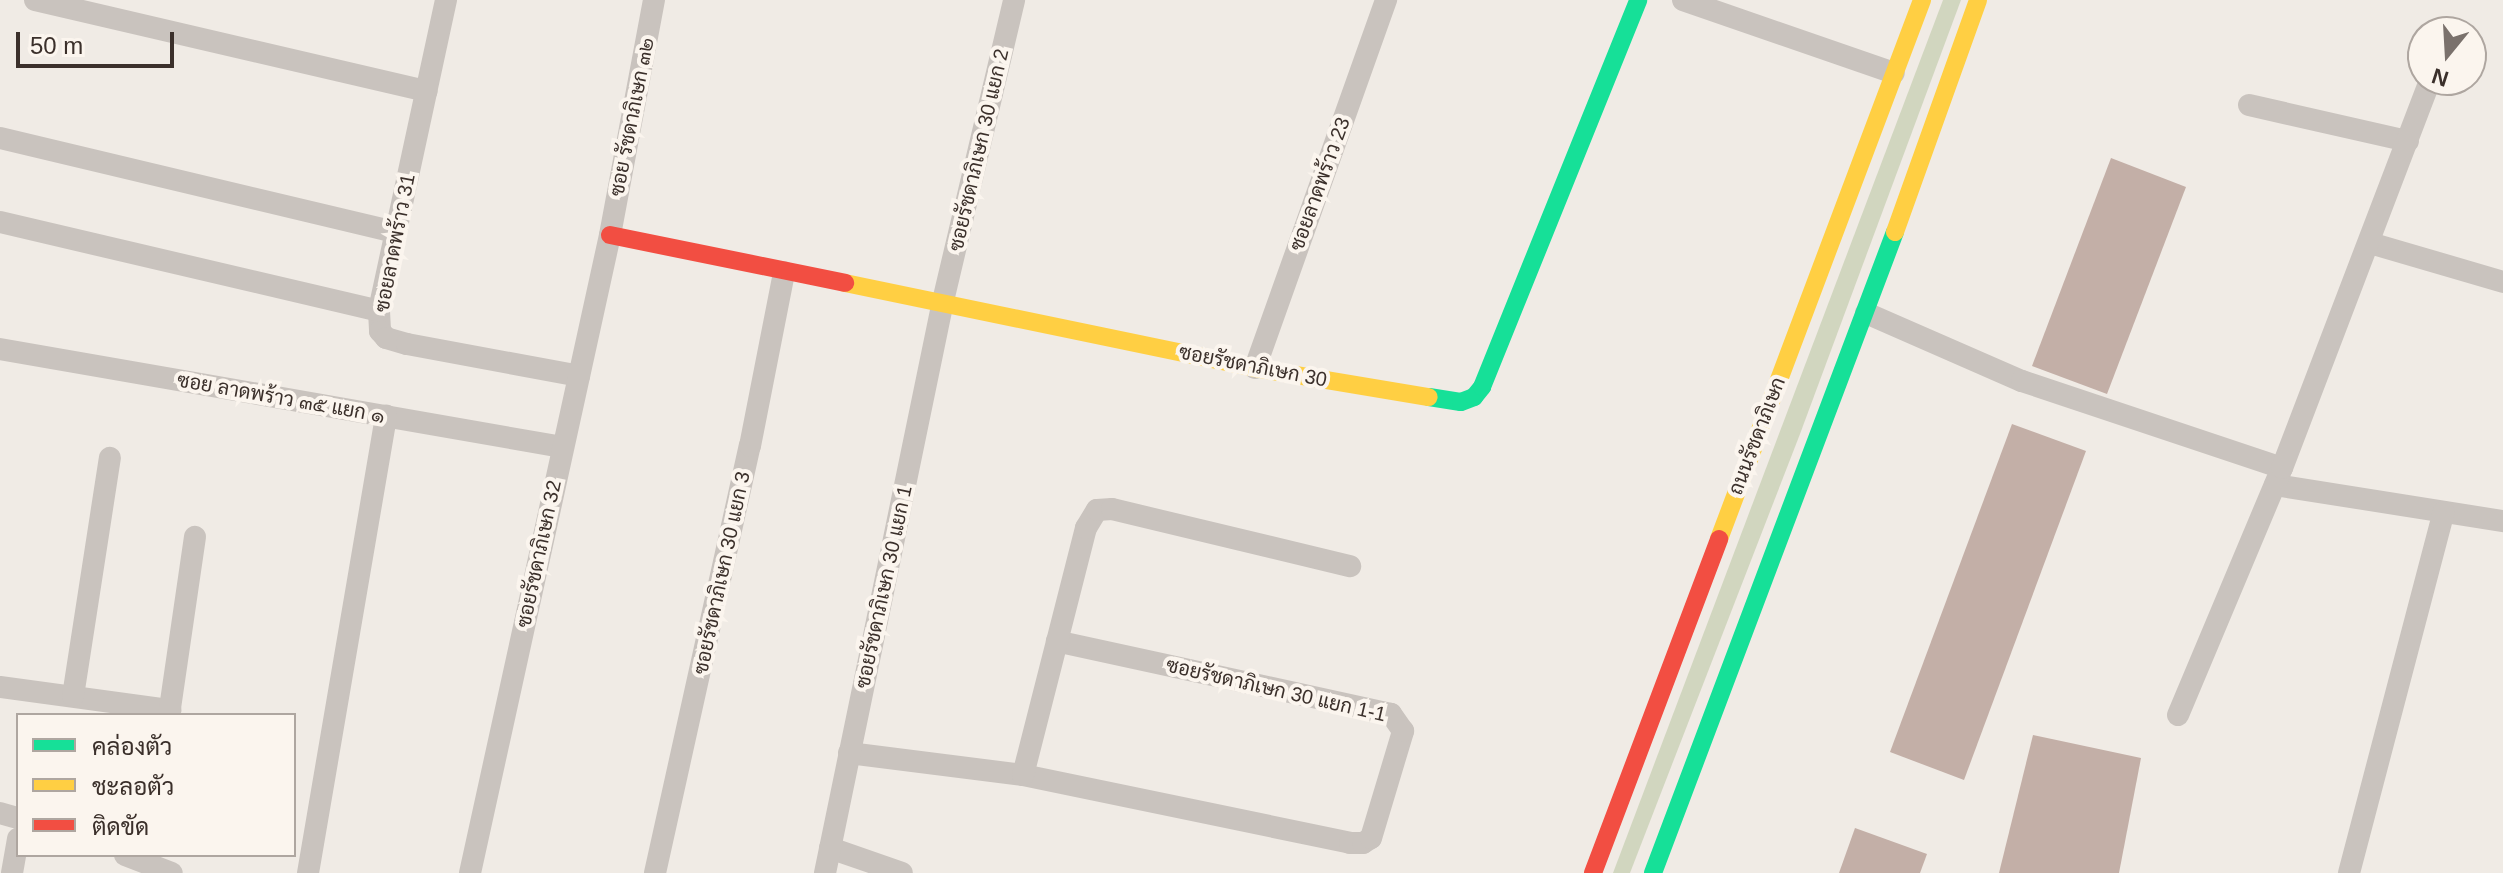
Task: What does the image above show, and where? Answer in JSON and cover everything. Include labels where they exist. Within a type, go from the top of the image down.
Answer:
[{"type":"main road","name":"ซอยรัชดาภิเษก 30","points":[[610,235],[784,272],[943,301],[1255,368],[1461,402],[1474,397],[1482,387],[1638,0]]},
{"type":"main road","name":"ถนนรัชดาภิเษก","points":[[1593,873],[1922,0]]},
{"type":"main road","points":[[1653,873],[1866,313],[1978,0]]},
{"type":"street","points":[[35,0],[427,91]]},
{"type":"street","name":"ซอยลาดพร้าว 31","points":[[446,0],[379,311],[380,331],[386,338],[579,376]]},
{"type":"street","name":"ซอย รัชดาภิเษก ๓๒","points":[[610,235],[654,0]]},
{"type":"street","name":"ซอยรัชดาภิเษก 30 แยก 2","points":[[943,301],[1014,0]]},
{"type":"street","name":"ซอยลาดพร้าว 23","points":[[1255,368],[1386,0]]},
{"type":"street","points":[[1683,0],[1894,73]]},
{"type":"street","points":[[2178,715],[2278,476],[2424,96]]},
{"type":"street","points":[[2249,105],[2408,141]]},
{"type":"street","points":[[0,138],[396,232]]},
{"type":"street","points":[[0,222],[379,311]]},
{"type":"street","name":"ซอยรัชดาภิเษก 32","points":[[470,873],[610,235]]},
{"type":"street","points":[[2370,243],[2503,282]]},
{"type":"street","name":"ซอยรัชดาภิเษก 30 แยก 3","points":[[655,873],[750,446],[784,272]]},
{"type":"street","name":"ซอยรัชดาภิเษก 30 แยก 1","points":[[825,873],[943,301]]},
{"type":"street","points":[[1866,313],[2022,381],[2278,476],[2444,512],[2503,521]]},
{"type":"street","name":"ซอย ลาดพร้าว ๓๕ แยก ๑","points":[[0,349],[562,447]]},
{"type":"street","points":[[308,873],[386,416]]},
{"type":"street","points":[[73,696],[110,458]]},
{"type":"street","points":[[1023,775],[1086,528],[1097,510],[1112,509],[1350,566]]},
{"type":"street","points":[[2349,873],[2444,512]]},
{"type":"street","points":[[0,687],[170,712],[195,537]]},
{"type":"street","name":"ซอยรัชดาภิเษก 30 แยก 1-1","points":[[849,753],[1023,775],[1363,843],[1371,838],[1403,731],[1391,714],[1057,641]]},
{"type":"street","points":[[830,848],[902,873]]},
{"type":"street","points":[[12,873],[16,850]]},
{"type":"street","points":[[147,864],[172,873]]},
{"type":"green space","points":[[1943,0],[1961,0],[1800,434],[1630,873],[1613,873]]},
{"type":"building","points":[[2111,158],[2186,187],[2107,394],[2032,366]]},
{"type":"building","points":[[2012,424],[2086,451],[1964,780],[1890,752]]},
{"type":"building","points":[[2033,735],[2141,758],[2119,873],[1999,873]]},
{"type":"building","points":[[1855,828],[1927,854],[1920,873],[1839,873]]},
{"type":"traffic: fast","points":[[1429,397],[1461,402],[1474,397],[1482,387],[1638,0]]},
{"type":"traffic: fast","points":[[1653,873],[1895,232]]},
{"type":"traffic: slow","points":[[1719,539],[1922,0]]},
{"type":"traffic: slow","points":[[1895,232],[1978,0]]},
{"type":"traffic: slow","points":[[845,283],[1255,368],[1429,397]]},
{"type":"traffic: jam","points":[[610,235],[845,283]]},
{"type":"traffic: jam","points":[[1593,873],[1719,539]]}]
